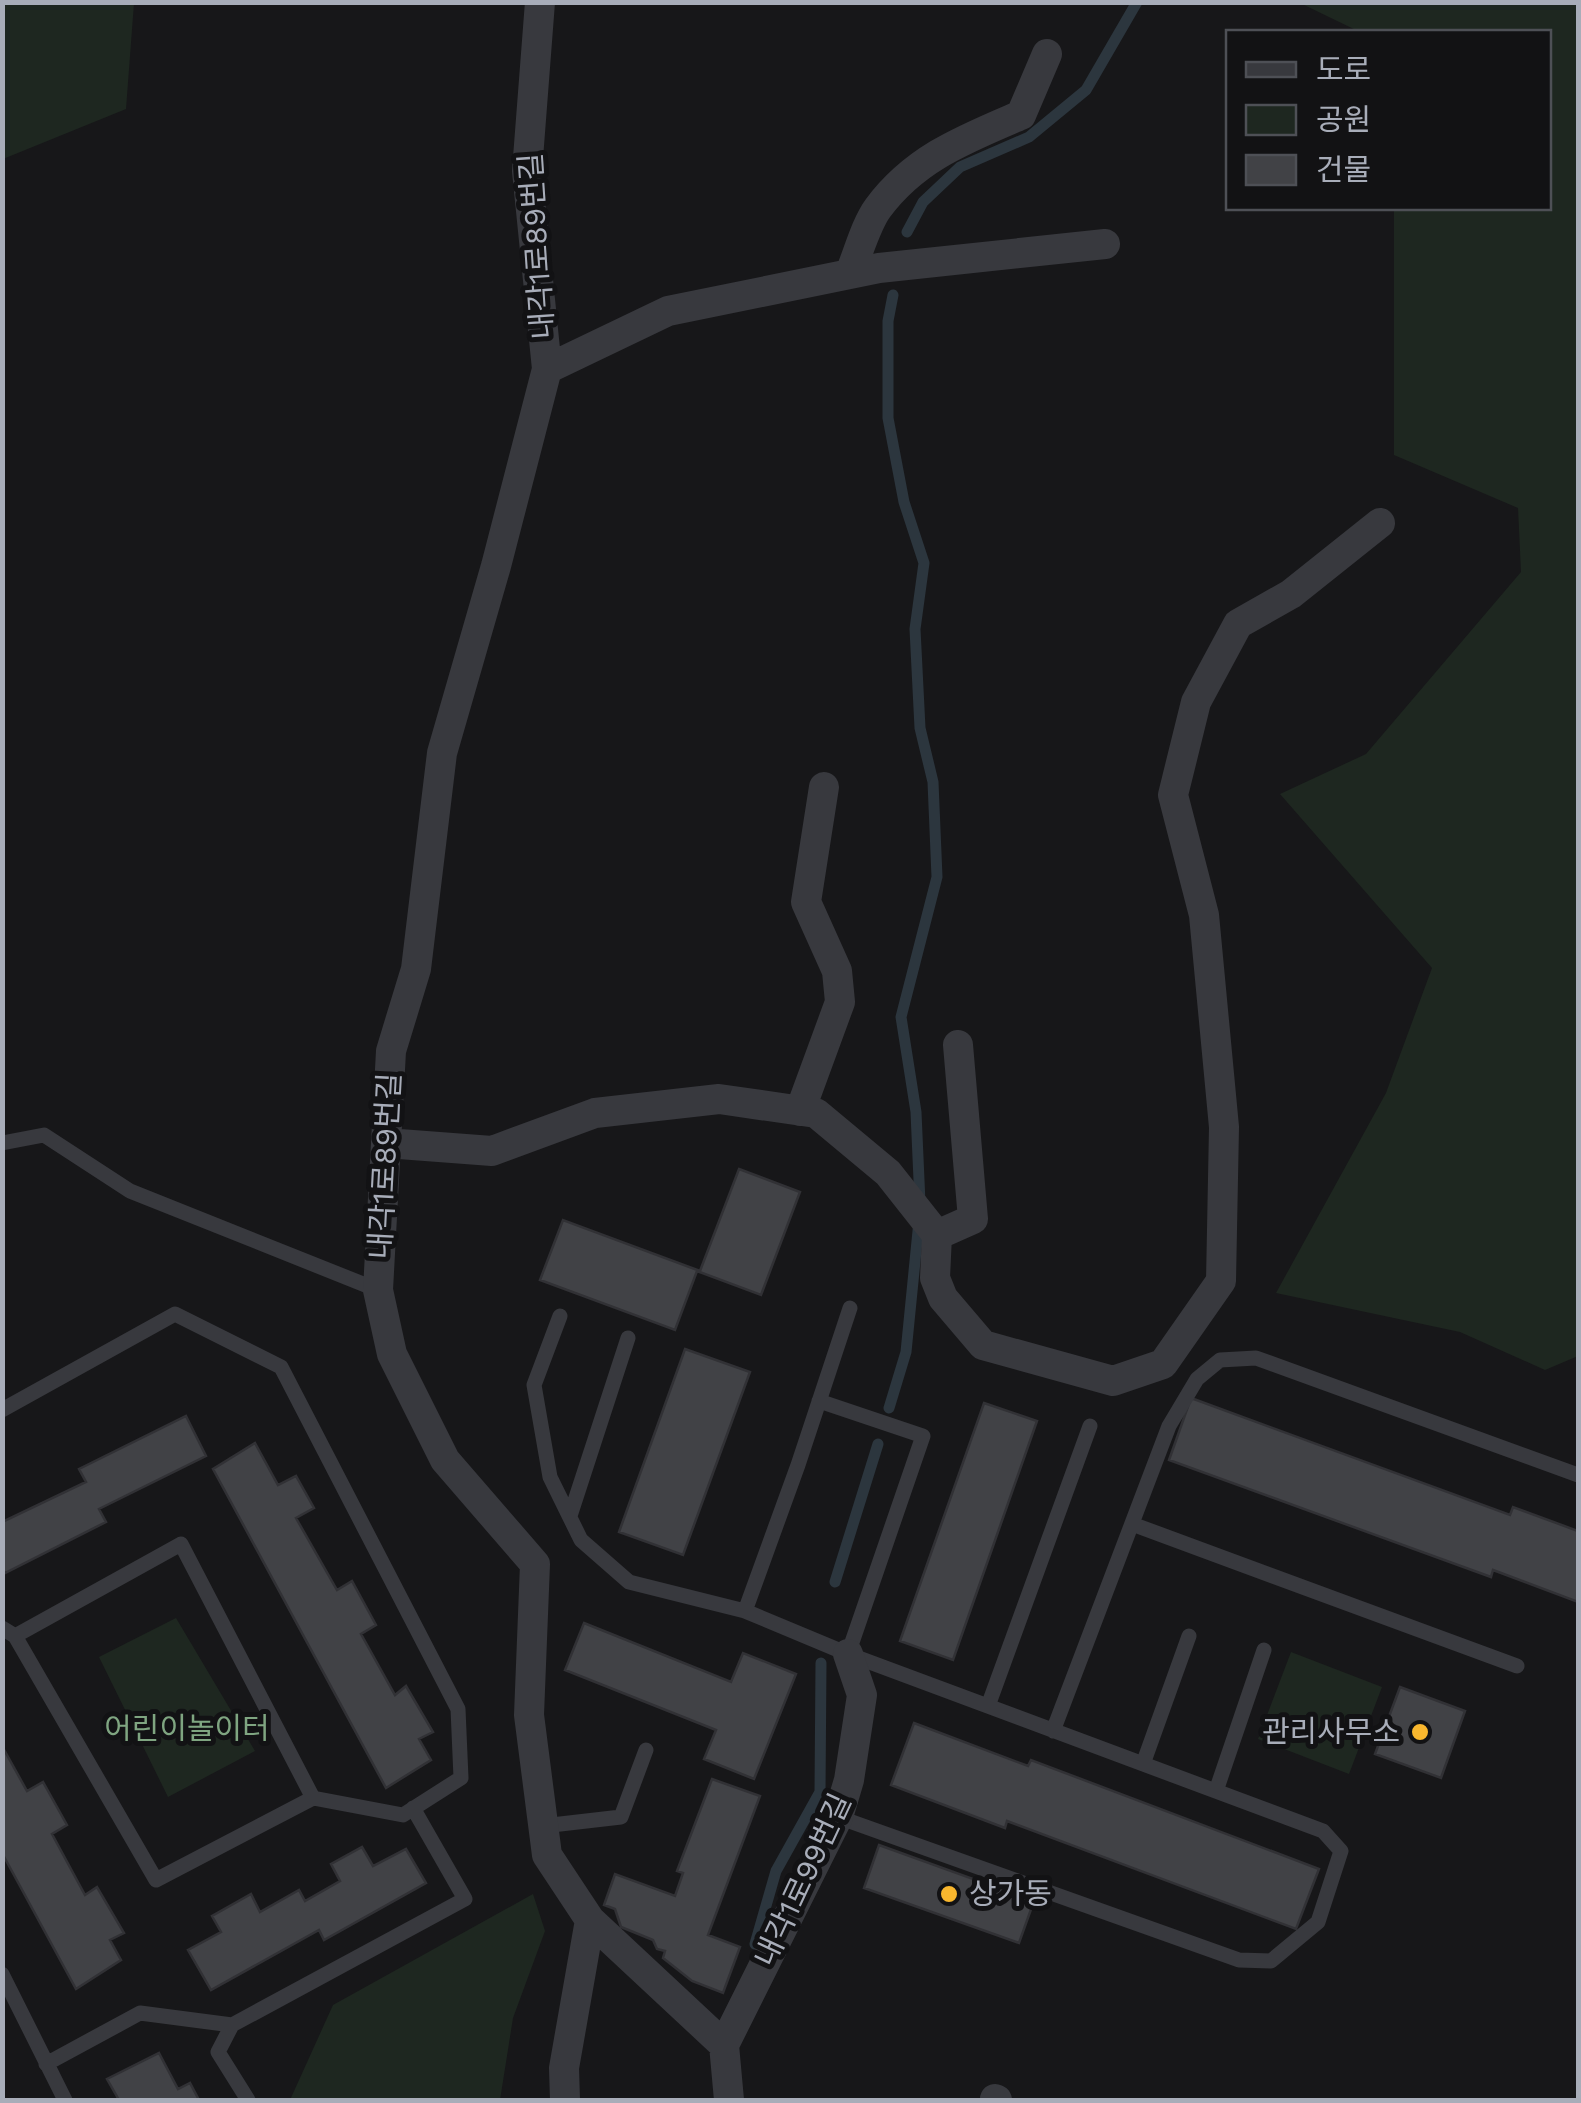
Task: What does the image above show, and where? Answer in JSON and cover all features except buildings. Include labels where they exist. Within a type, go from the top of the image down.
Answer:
[{"type":"street","name":"내각1로89번길","points":[[540,2],[527,171],[547,370],[442,752],[416,969],[391,1050],[378,1290],[392,1354],[445,1460],[535,1564],[529,1715],[547,1855],[590,1920],[724,2045]]},
{"type":"street","points":[[850,273],[875,210],[917,166],[1021,115],[1047,54]]},
{"type":"street","name":"내각1로89번길","points":[[547,370],[668,311],[879,268],[1105,244]]},
{"type":"street","points":[[386,1143],[492,1151],[595,1113],[718,1099],[816,1113],[888,1173],[936,1235],[935,1278],[943,1298],[983,1345],[1114,1380],[1163,1364],[1221,1281],[1224,1126],[1204,915],[1174,795],[1196,702],[1238,624],[1291,594],[1380,523]]},
{"type":"street","points":[[800,1110],[840,1002],[837,971],[806,902],[824,787]]},
{"type":"street","points":[[936,1235],[973,1220],[958,1045]]},
{"type":"street","name":"내각1로99번길","points":[[724,2045],[838,1817],[850,1780],[862,1695],[848,1654]]},
{"type":"street","points":[[565,2100],[564,2068],[590,1920]]},
{"type":"street","points":[[724,2045],[729,2100]]},
{"type":"lane","points":[[2,1143],[44,1135],[130,1191],[378,1290]]},
{"type":"lane","points":[[745,1612],[850,1308]]},
{"type":"lane","points":[[2,1410],[175,1314],[281,1366],[458,1708],[460,1778],[403,1814],[313,1798],[156,1880],[9,1632],[181,1544],[313,1798]]},
{"type":"lane","points":[[560,1316],[534,1384],[550,1477],[581,1540],[629,1582],[745,1612],[1324,1831],[1341,1851],[1318,1922],[1271,1961],[1238,1960],[838,1817]]},
{"type":"lane","points":[[570,1516],[628,1338]]},
{"type":"lane","points":[[1053,1731],[1169,1426],[1197,1379],[1220,1360],[1256,1358],[1578,1474]]},
{"type":"lane","points":[[819,1401],[923,1436],[848,1654]]},
{"type":"lane","points":[[988,1706],[1090,1426]]},
{"type":"lane","points":[[1132,1524],[1517,1666]]},
{"type":"lane","points":[[1143,1764],[1188,1636]]},
{"type":"lane","points":[[1216,1791],[1264,1650]]},
{"type":"lane","points":[[543,1826],[620,1816],[646,1750]]},
{"type":"lane","points":[[248,2100],[218,2052],[232,2025],[465,1899],[412,1808]]},
{"type":"lane","points":[[2,1974],[65,2100]]},
{"type":"lane","points":[[46,2064],[140,2013],[232,2025]]},
{"type":"green space","points":[[3,2],[134,3],[126,109],[3,159]]},
{"type":"green space","points":[[1300,3],[1578,3],[1578,1356],[1545,1370],[1460,1332],[1276,1293],[1386,1093],[1432,968],[1280,794],[1366,754],[1521,572],[1518,508],[1394,455],[1394,210],[1551,210],[1551,30],[1356,30]]},
{"type":"green space","name":"어린이놀이터","points":[[176,1618],[255,1751],[168,1797],[99,1657]]},
{"type":"green space","points":[[1291,1652],[1382,1687],[1349,1774],[1258,1739]]},
{"type":"green space","points":[[533,1894],[545,1931],[513,2018],[500,2100],[290,2100],[333,2005]]},
{"type":"waterway","points":[[907,232],[923,202],[960,167],[1029,137],[1086,90],[1137,2]]},
{"type":"waterway","points":[[893,295],[888,321],[888,418],[904,502],[924,563],[915,629],[920,728],[933,782],[937,877],[901,1017],[916,1112],[920,1203]]},
{"type":"waterway","points":[[889,1408],[906,1352],[919,1221]]},
{"type":"waterway","points":[[835,1582],[878,1444]]},
{"type":"waterway","points":[[755,1944],[776,1871],[820,1792],[821,1663]]},
{"type":"place","name":"관리사무소","points":[[1420,1732]]},
{"type":"place","name":"상가동","points":[[949,1894]]}]
